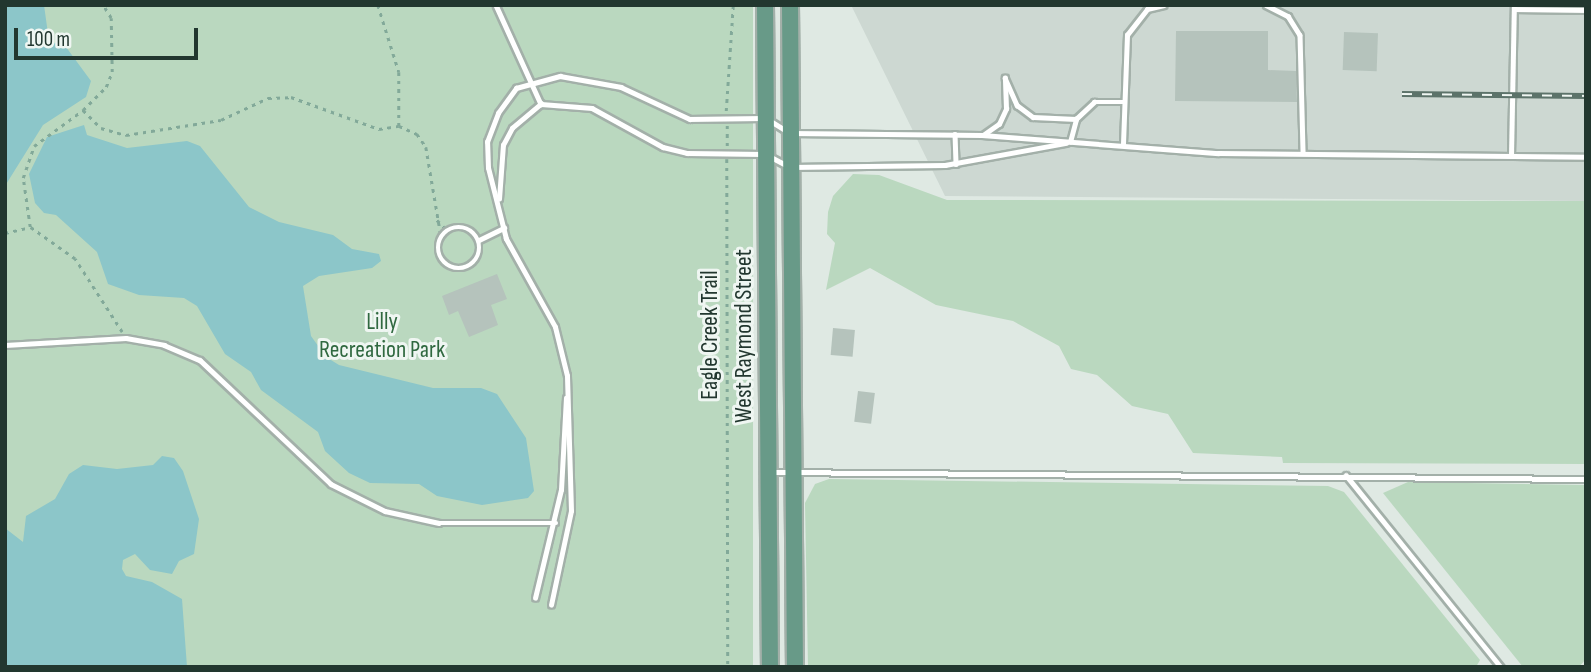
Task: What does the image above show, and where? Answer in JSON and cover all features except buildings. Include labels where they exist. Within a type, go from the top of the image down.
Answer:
[{"type":"main road","name":"West Raymond Street","points":[[765,5],[769,667]]},
{"type":"main road","name":"West Raymond Street","points":[[789,5],[795,667]]},
{"type":"lane","points":[[496,5],[534,80],[541,104]]},
{"type":"lane","points":[[1123,144],[1127,35],[1147,9],[1164,5]]},
{"type":"lane","points":[[1266,5],[1288,16],[1300,35],[1303,153]]},
{"type":"lane","points":[[1511,156],[1514,7],[1586,10]]},
{"type":"lane","points":[[982,135],[999,124],[1006,109],[1005,78],[1017,104],[1033,117],[1076,119]]},
{"type":"lane","points":[[551,605],[571,511],[567,376],[555,327],[504,228],[487,142],[498,113],[516,88],[534,80],[589,79],[691,119],[766,118],[790,133],[982,135],[1303,153],[1586,157]]},
{"type":"lane","points":[[1070,142],[1076,119],[1094,102],[1123,102]]},
{"type":"lane","points":[[499,204],[503,145],[512,128],[541,104],[592,108],[663,147],[727,154],[766,154],[790,167],[956,164],[1070,142]]},
{"type":"lane","points":[[955,134],[956,164]]},
{"type":"lane","points":[[461,226],[479,240],[477,260],[457,269],[441,260],[441,236],[447,230],[461,226]]},
{"type":"lane","points":[[479,240],[504,228]]},
{"type":"lane","points":[[5,345],[126,338],[164,345],[200,359],[331,484],[385,511],[439,523],[556,523]]},
{"type":"lane","points":[[535,598],[556,523],[567,376]]},
{"type":"lane","points":[[767,471],[1586,479]]},
{"type":"lane","points":[[1346,475],[1501,667]]},
{"type":"lane","points":[[1492,667],[1497,662]]},
{"type":"path","points":[[103,5],[111,18],[112,72],[106,87],[83,110],[34,146],[23,178],[30,227],[75,259],[126,338]]},
{"type":"path","points":[[378,5],[399,72],[399,126]]},
{"type":"path","name":"Eagle Creek Trail","points":[[729,667],[727,118],[724,98],[733,5]]},
{"type":"path","points":[[83,110],[101,128],[126,135],[221,120],[268,98],[291,97],[379,129],[399,126],[417,134],[426,147],[436,219],[441,236]]},
{"type":"path","points":[[436,219],[447,230]]},
{"type":"path","points":[[5,233],[30,227]]},
{"type":"shaded area","points":[[851,5],[1586,5],[1586,201],[945,196]]},
{"type":"green space","name":"Lilly Recreation Park","points":[[5,5],[753,5],[753,667],[5,667]]},
{"type":"green space","points":[[853,174],[879,175],[947,200],[1586,201],[1586,464],[1283,463],[1282,457],[1193,453],[1168,414],[1132,406],[1097,375],[1071,369],[1059,346],[1013,321],[936,305],[870,268],[826,290],[835,243],[827,234],[828,212],[833,196]]},
{"type":"green space","points":[[829,479],[1328,486],[1344,492],[1480,660],[1476,667],[808,667],[805,503],[815,484]]},
{"type":"green space","points":[[1408,482],[1586,485],[1586,659],[1579,667],[1523,667],[1383,493]]},
{"type":"water","points":[[5,5],[44,5],[49,41],[66,47],[91,81],[86,97],[43,125],[5,186]]},
{"type":"water","points":[[84,125],[87,135],[127,148],[187,141],[200,146],[249,207],[279,222],[333,235],[352,249],[379,254],[381,261],[372,268],[319,276],[303,286],[311,336],[326,357],[339,365],[433,388],[481,388],[497,394],[526,438],[534,491],[528,498],[482,505],[437,496],[419,484],[370,483],[349,473],[325,451],[318,432],[261,390],[251,372],[225,354],[197,306],[184,298],[139,295],[108,284],[97,252],[56,215],[44,213],[35,203],[29,174],[47,137]]},
{"type":"water","points":[[162,456],[174,458],[183,471],[199,519],[194,554],[179,561],[172,574],[150,570],[135,554],[123,560],[122,569],[126,576],[152,582],[182,599],[187,667],[5,667],[5,528],[23,542],[26,516],[55,499],[69,474],[83,465],[117,469],[153,465]]},
{"type":"railway","points":[[1402,94],[1586,96]]}]
